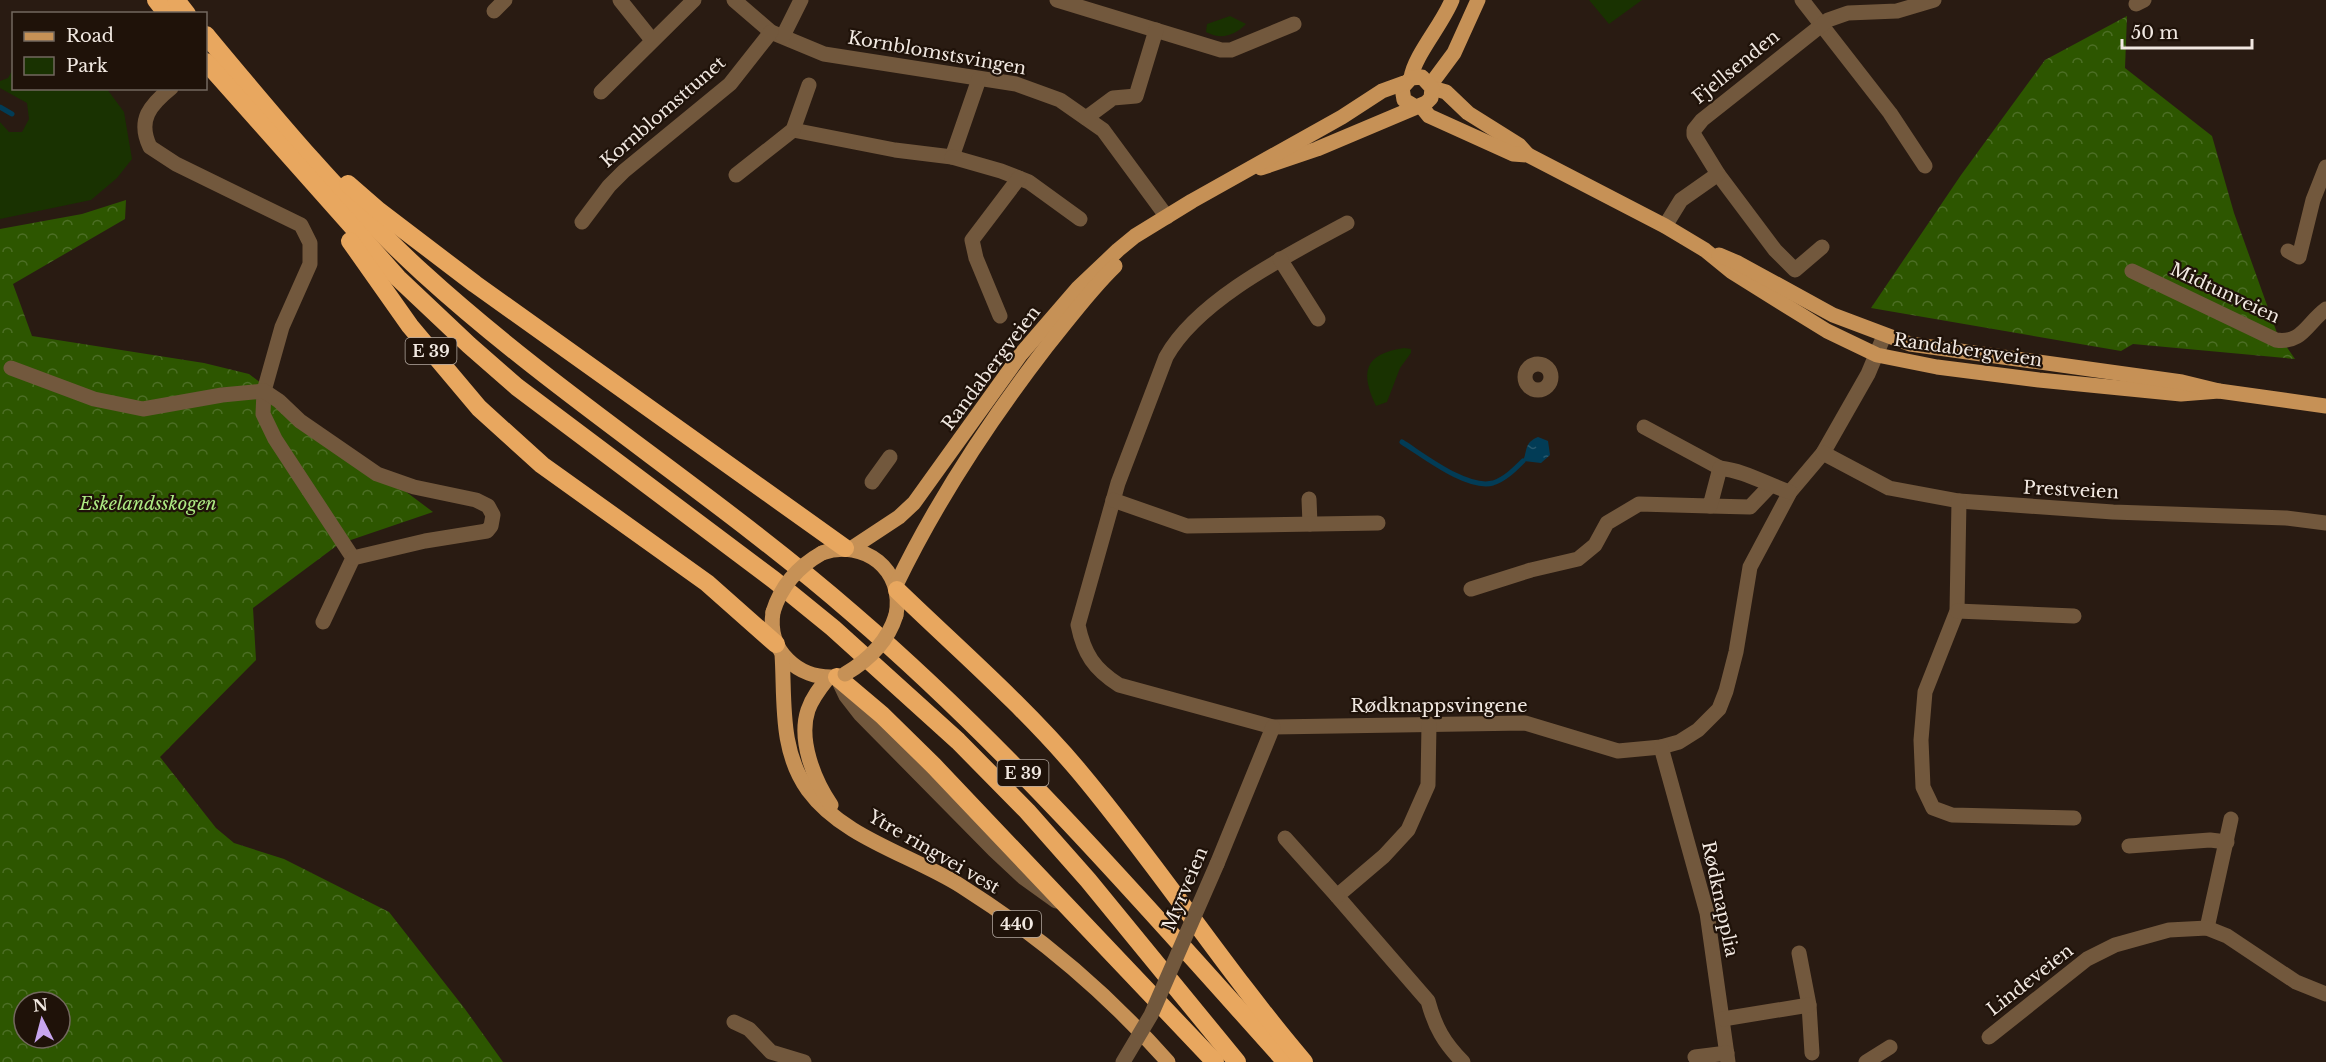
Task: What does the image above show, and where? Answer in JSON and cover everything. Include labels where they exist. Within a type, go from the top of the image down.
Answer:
[{"type":"highway","points":[[176,0],[185,12]]},
{"type":"highway","name":"E 39","points":[[207,36],[292,139],[388,240],[471,314],[850,610],[974,723],[1104,859],[1286,1062]]},
{"type":"highway","name":"E 39","points":[[207,63],[398,278],[517,387],[774,580],[833,628],[958,741],[1027,811],[1088,880],[1237,1062]]},
{"type":"highway","name":"E 39","points":[[292,139],[313,148],[379,211],[476,284],[849,548]]},
{"type":"highway","name":"E 39","points":[[310,180],[317,200],[358,252],[410,326],[479,408],[542,465],[707,583],[779,649]]},
{"type":"highway","name":"E 39","points":[[897,587],[1012,698],[1078,771],[1144,854],[1243,989],[1304,1062]]},
{"type":"highway","points":[[837,676],[882,715],[934,766],[1215,1062]]},
{"type":"main road","points":[[1452,0],[1443,22],[1414,64],[1408,80],[1404,100],[1417,106],[1431,98],[1431,86],[1454,53],[1478,0]]},
{"type":"main road","points":[[1408,80],[1422,77],[1431,86]]},
{"type":"main road","name":"Randabergveien","points":[[849,548],[899,517],[914,503],[1022,354],[1078,288],[1135,236],[1342,117],[1382,91],[1408,80]]},
{"type":"main road","name":"Randabergveien","points":[[1431,86],[1446,93],[1468,112],[1519,144],[1528,155]]},
{"type":"main road","name":"Randabergveien","points":[[1246,172],[1317,149],[1400,116],[1417,106],[1429,116],[1448,125],[1514,154],[1528,155],[1665,226],[1705,250],[1732,272],[1827,331],[1876,355],[1937,368],[2039,381],[2181,394],[2219,391]]},
{"type":"main road","name":"Randabergveien","points":[[897,587],[923,532],[976,445],[1034,363],[1105,276],[1167,217]]},
{"type":"main road","name":"Randabergveien","points":[[1705,250],[1738,263],[1833,315],[1884,336],[1941,349],[2182,382],[2219,391],[2326,406]]},
{"type":"main road","points":[[849,548],[876,559],[888,571],[897,587]]},
{"type":"main road","name":"440","points":[[779,649],[773,612],[779,596],[793,576],[822,552],[849,548]]},
{"type":"main road","name":"440","points":[[837,676],[861,664],[878,647],[891,629],[896,615],[897,587]]},
{"type":"main road","points":[[779,649],[799,670],[837,676]]},
{"type":"main road","name":"Ytre ringvei vest","points":[[779,649],[785,729],[792,757],[807,788],[819,803],[841,820],[957,884],[1028,932],[1097,990],[1168,1062]]},
{"type":"main road","name":"Ytre ringvei vest","points":[[837,676],[808,710],[805,734],[813,770],[824,794],[841,820]]},
{"type":"street","points":[[620,0],[652,40]]},
{"type":"street","points":[[601,92],[694,0]]},
{"type":"street","name":"Kornblomstsvingen","points":[[734,0],[777,34],[824,54],[1016,84],[1060,100],[1103,130],[1167,217]]},
{"type":"street","name":"Kornblomsttunet","points":[[582,222],[609,186],[624,171],[730,84],[777,34],[801,0]]},
{"type":"street","points":[[1057,0],[1213,48],[1231,50],[1294,24]]},
{"type":"street","points":[[1802,0],[1890,113],[1925,166]]},
{"type":"street","name":"Fjellsenden","points":[[1718,174],[1694,135],[1696,126],[1821,25],[1840,14],[1897,11],[1935,0]]},
{"type":"street","points":[[1086,118],[1113,98],[1136,96],[1156,30]]},
{"type":"street","points":[[952,157],[979,79]]},
{"type":"street","points":[[736,175],[793,130],[809,85]]},
{"type":"street","points":[[169,90],[153,103],[146,113],[145,127],[150,147],[176,164],[301,225],[310,243],[310,264],[282,327],[264,392],[266,422],[352,558]]},
{"type":"street","points":[[793,130],[895,150],[952,157],[1019,178],[1080,219]]},
{"type":"street","points":[[2294,254],[2326,167]]},
{"type":"street","points":[[1665,226],[1681,200],[1718,174],[1775,250],[1795,270],[1822,247]]},
{"type":"street","points":[[1000,316],[976,258],[972,240],[1019,178]]},
{"type":"street","name":"Rødknappsvingene","points":[[1347,223],[1280,259],[1203,313],[1175,342],[1126,459],[1078,626],[1082,645],[1091,662],[1101,674],[1119,685],[1273,727],[1525,723],[1618,751],[1661,747],[1679,742],[1698,730],[1719,709],[1726,692],[1736,652],[1750,567],[1790,492],[1823,453],[1884,336]]},
{"type":"street","points":[[1280,259],[1318,319]]},
{"type":"street","name":"Midtunveien","points":[[2132,272],[2276,340],[2286,341],[2300,336],[2326,309]]},
{"type":"street","points":[[10,369],[94,399],[143,410],[222,395],[264,392],[279,401],[300,421],[376,474],[414,487],[476,500],[488,506],[493,515],[491,526],[487,531],[425,541],[352,558]]},
{"type":"street","points":[[1644,427],[1720,468],[1741,471],[1770,486],[1790,492]]},
{"type":"street","name":"Prestveien","points":[[1823,453],[1888,488],[1959,501],[2113,513],[2286,518],[2326,523]]},
{"type":"street","points":[[872,482],[890,457]]},
{"type":"street","points":[[1710,506],[1720,468]]},
{"type":"street","points":[[1471,589],[1531,570],[1578,559],[1595,545],[1607,523],[1639,504],[1750,507],[1770,486]]},
{"type":"street","points":[[1309,499],[1310,524]]},
{"type":"street","points":[[1113,500],[1187,526],[1378,523]]},
{"type":"street","points":[[1959,501],[1957,610],[1925,692],[1921,761],[1923,787],[1933,808],[1952,815],[2074,818]]},
{"type":"street","points":[[322,622],[352,558]]},
{"type":"street","points":[[1957,610],[2074,616]]},
{"type":"street","points":[[1337,896],[1384,856],[1408,830],[1428,785],[1429,724]]},
{"type":"street","name":"Myrveien","points":[[1123,1062],[1140,1036],[1159,997],[1273,727]]},
{"type":"street","name":"Rødknapplia","points":[[1661,747],[1707,914],[1728,1058]]},
{"type":"street","points":[[2231,819],[2207,928],[2227,936],[2296,982],[2326,994]]},
{"type":"street","points":[[1285,838],[1428,1001],[1433,1022],[1443,1043],[1463,1062]]},
{"type":"street","points":[[2129,846],[2210,840],[2227,842]]},
{"type":"street","name":"Lindeveien","points":[[1989,1037],[2071,970],[2102,951],[2151,934],[2207,928]]},
{"type":"street","points":[[1799,953],[1809,1005],[1812,1053]]},
{"type":"street","points":[[1723,1019],[1809,1005]]},
{"type":"street","points":[[734,1022],[749,1029],[771,1052],[804,1062]]},
{"type":"street","points":[[1866,1062],[1890,1047]]},
{"type":"street","points":[[1695,1057],[1728,1058]]},
{"type":"green space","points":[[1589,0],[1642,0],[1609,24]]},
{"type":"green space","points":[[1230,16],[1246,24],[1227,36],[1217,36],[1206,32],[1207,24]]},
{"type":"green space","points":[[2127,16],[2125,68],[2212,136],[2234,213],[2277,333],[2295,359],[2133,344],[2121,351],[1871,308],[1961,175],[2045,60]]},
{"type":"green space","points":[[12,71],[12,90],[108,90],[124,112],[132,159],[117,178],[91,200],[0,219],[0,122],[9,132],[22,132],[29,119],[27,103],[0,88],[0,81],[8,78]]},
{"type":"green space","name":"Eskelandsskogen","points":[[126,200],[125,219],[13,284],[32,336],[204,363],[249,374],[433,512],[339,544],[253,608],[256,660],[160,757],[216,828],[234,843],[284,859],[389,912],[465,1009],[503,1062],[0,1062],[0,229],[82,214]]},
{"type":"green space","points":[[1404,348],[1411,349],[1411,353],[1400,368],[1387,402],[1376,406],[1368,383],[1369,366],[1380,355]]},
{"type":"water","points":[[1538,437],[1548,441],[1550,455],[1541,463],[1523,461],[1528,444]]},
{"type":"waterway","points":[[0,107],[12,114]]},
{"type":"waterway","points":[[1402,442],[1458,477],[1482,484],[1493,483],[1501,479],[1523,461]]}]
